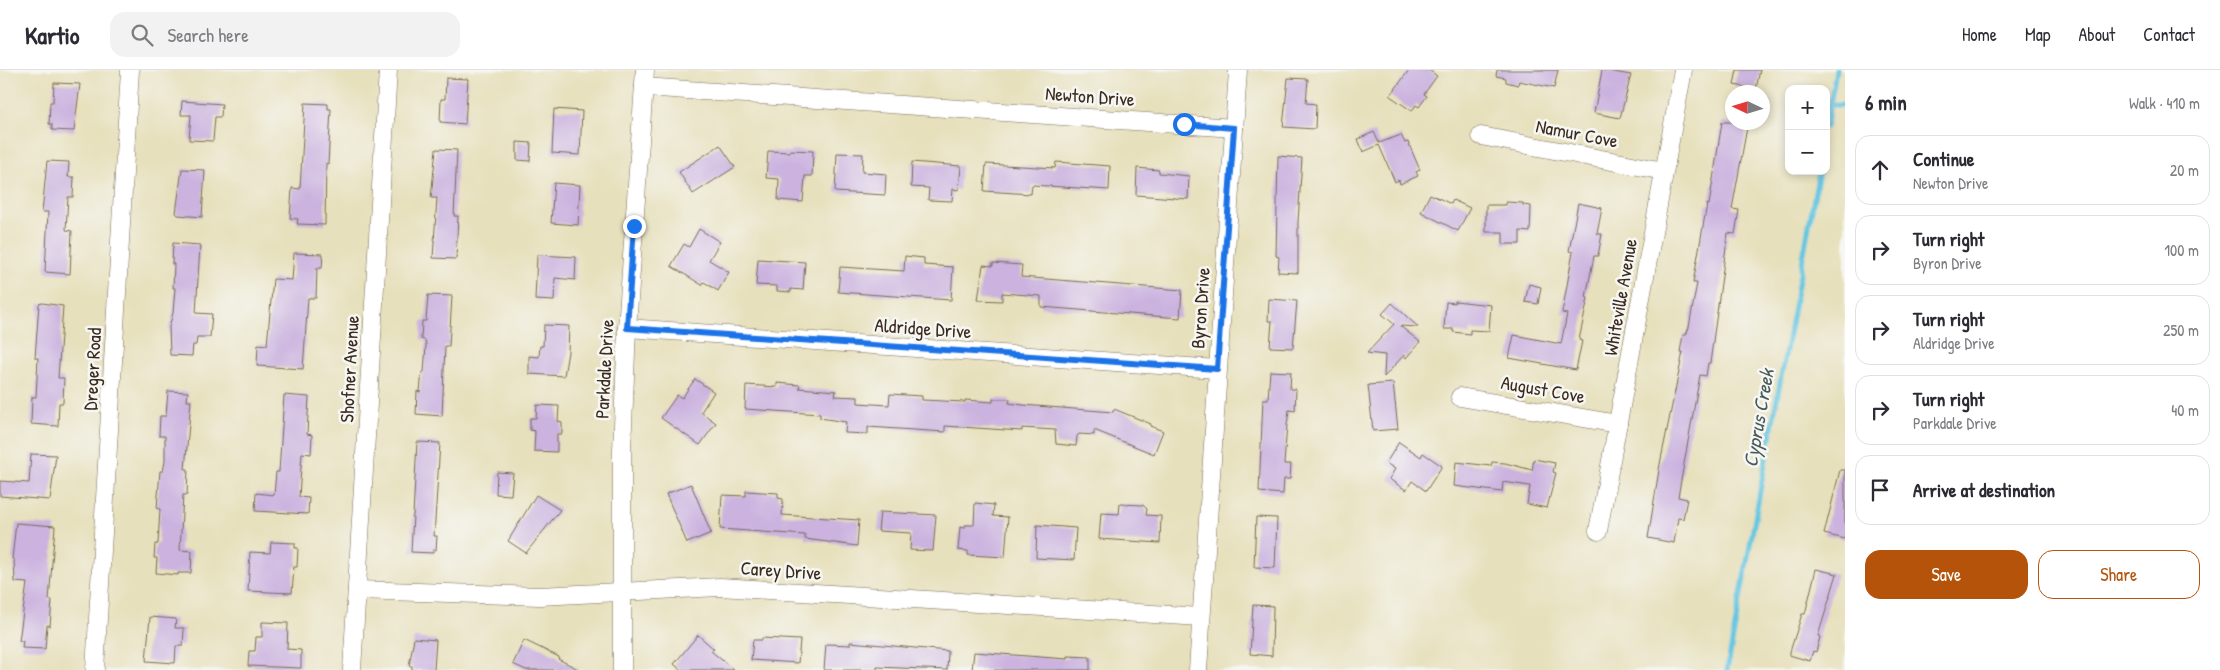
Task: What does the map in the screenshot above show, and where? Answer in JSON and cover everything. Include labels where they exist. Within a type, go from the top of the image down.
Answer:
[{"type":"street","name":"Dreger Road","points":[[95,670],[130,70]]},
{"type":"street","name":"Shofner Avenue","points":[[352,670],[388,70]]},
{"type":"street","name":"Byron Drive","points":[[1198,670],[1238,70]]},
{"type":"street","name":"Whiteville Avenue","points":[[1598,531],[1683,70]]},
{"type":"street","name":"Newton Drive","points":[[644,79],[1234,128]]},
{"type":"street","name":"Parkdale Drive","points":[[622,670],[620,593],[622,450],[627,328],[644,79]]},
{"type":"street","name":"Namur Cove","points":[[1481,136],[1664,171]]},
{"type":"street","name":"Aldridge Drive","points":[[627,328],[1217,369]]},
{"type":"street","name":"August Cove","points":[[1460,397],[1618,424]]},
{"type":"street","name":"Carey Drive","points":[[357,590],[539,596],[720,587],[1202,617]]},
{"type":"building","points":[[1409,70],[1429,70],[1437,76],[1424,94],[1427,96],[1419,107],[1416,105],[1412,111],[1390,96]]},
{"type":"building","points":[[1497,70],[1558,70],[1554,88],[1519,81],[1518,85],[1506,82],[1506,78],[1496,76]]},
{"type":"building","points":[[1602,70],[1631,75],[1620,118],[1594,113]]},
{"type":"building","points":[[1737,70],[1760,70],[1757,85],[1734,85]]},
{"type":"building","points":[[446,78],[468,79],[465,124],[440,122],[441,99],[445,99]]},
{"type":"building","points":[[1288,78],[1308,79],[1306,103],[1316,104],[1315,129],[1283,127]]},
{"type":"building","points":[[54,83],[80,84],[74,131],[52,130],[52,124],[49,124],[50,102],[53,102]]},
{"type":"building","points":[[182,101],[222,104],[221,117],[215,117],[213,141],[189,140],[191,115],[181,115]]},
{"type":"building","points":[[305,103],[328,104],[328,109],[331,109],[328,164],[326,163],[325,225],[297,224],[298,219],[290,218],[292,188],[300,189]]},
{"type":"building","points":[[554,109],[582,111],[580,155],[552,153]]},
{"type":"building","points":[[1722,122],[1725,122],[1725,130],[1747,130],[1732,209],[1739,210],[1735,234],[1728,233],[1710,363],[1708,363],[1706,376],[1700,375],[1678,497],[1687,499],[1683,519],[1678,518],[1674,543],[1648,538],[1660,464],[1683,352],[1680,352],[1683,335],[1686,335],[1689,327],[1697,283],[1693,283],[1707,204],[1709,205]]},
{"type":"building","points":[[1374,132],[1379,143],[1401,135],[1405,143],[1408,142],[1420,170],[1416,172],[1418,176],[1400,184],[1399,180],[1395,182],[1379,145],[1363,152],[1358,139]]},
{"type":"building","points":[[517,142],[531,143],[530,161],[517,160]]},
{"type":"building","points":[[720,145],[735,167],[693,194],[679,172]]},
{"type":"building","points":[[436,149],[457,150],[454,216],[458,216],[456,259],[433,258],[437,198],[431,198]]},
{"type":"building","points":[[790,150],[813,151],[812,176],[805,176],[803,202],[778,200],[779,179],[766,178],[768,151],[790,152]]},
{"type":"building","points":[[837,153],[863,154],[862,172],[886,174],[885,195],[835,192]]},
{"type":"building","points":[[1278,156],[1302,158],[1298,222],[1298,273],[1278,272],[1279,257],[1276,256]]},
{"type":"building","points":[[47,161],[69,162],[68,177],[74,177],[73,197],[68,197],[66,230],[72,231],[70,274],[45,272],[48,212],[42,212]]},
{"type":"building","points":[[912,162],[961,166],[959,190],[953,189],[952,201],[928,200],[929,188],[911,187]]},
{"type":"building","points":[[1056,162],[1110,166],[1109,190],[1032,185],[1031,194],[984,191],[986,164],[1055,168]]},
{"type":"building","points":[[1137,168],[1159,170],[1159,173],[1189,176],[1188,199],[1136,195]]},
{"type":"building","points":[[182,169],[205,170],[202,217],[178,215],[176,213]]},
{"type":"building","points":[[554,183],[580,185],[578,225],[551,223]]},
{"type":"building","points":[[1430,194],[1451,204],[1453,200],[1470,208],[1458,231],[1421,212]]},
{"type":"building","points":[[1506,202],[1523,203],[1523,205],[1531,206],[1530,232],[1520,231],[1520,244],[1503,244],[1503,232],[1486,232],[1486,205],[1506,205]]},
{"type":"building","points":[[1578,203],[1602,208],[1597,234],[1602,234],[1598,256],[1594,256],[1586,297],[1588,298],[1579,340],[1582,341],[1576,370],[1509,358],[1514,335],[1561,344],[1567,314],[1562,313],[1573,252],[1569,251]]},
{"type":"building","points":[[699,229],[720,242],[709,260],[729,272],[718,291],[704,282],[702,285],[671,266],[684,244],[689,247]]},
{"type":"building","points":[[173,243],[200,245],[196,313],[212,314],[210,337],[197,337],[196,345],[193,345],[192,356],[170,355],[169,327],[173,313],[175,288],[173,288]]},
{"type":"building","points":[[294,253],[323,254],[322,268],[317,268],[316,298],[308,298],[303,369],[257,366],[258,344],[267,345],[273,279],[292,280]]},
{"type":"building","points":[[537,255],[576,257],[575,280],[555,278],[554,301],[535,300]]},
{"type":"building","points":[[905,256],[924,258],[924,265],[953,267],[951,300],[838,292],[840,267],[904,271]]},
{"type":"building","points":[[758,259],[805,262],[803,290],[791,289],[791,292],[777,291],[777,286],[756,285]]},
{"type":"building","points":[[993,263],[1022,265],[1021,277],[1182,290],[1180,318],[1041,307],[1041,296],[1002,293],[1002,301],[978,300],[983,265],[993,266]]},
{"type":"building","points":[[1529,284],[1541,287],[1538,304],[1525,302]]},
{"type":"building","points":[[428,295],[452,296],[449,346],[445,346],[442,416],[416,414],[417,391],[420,392],[422,372],[424,372],[426,345],[425,340],[421,339],[422,321],[426,321]]},
{"type":"building","points":[[1269,299],[1297,301],[1293,348],[1270,347],[1272,321],[1268,321]]},
{"type":"building","points":[[1455,301],[1491,305],[1489,331],[1470,330],[1470,334],[1453,332],[1453,329],[1444,329],[1446,302],[1455,303]]},
{"type":"building","points":[[1392,303],[1418,327],[1400,326],[1420,342],[1406,358],[1404,355],[1384,377],[1385,355],[1367,353],[1394,324],[1382,314]]},
{"type":"building","points":[[39,304],[63,306],[58,378],[64,378],[63,403],[59,403],[58,426],[31,424],[32,397],[36,397],[38,358],[35,358]]},
{"type":"building","points":[[544,325],[569,326],[568,352],[564,376],[529,374],[529,356],[539,357],[540,346],[543,346]]},
{"type":"building","points":[[1270,371],[1291,372],[1290,389],[1296,389],[1295,411],[1289,410],[1284,464],[1291,464],[1290,479],[1284,479],[1283,494],[1259,492],[1263,399],[1268,399]]},
{"type":"building","points":[[695,379],[714,392],[701,412],[716,423],[700,445],[661,418],[677,395],[682,398]]},
{"type":"building","points":[[777,383],[800,385],[799,388],[836,391],[835,396],[858,397],[858,403],[889,405],[890,394],[922,396],[922,400],[993,402],[993,399],[1010,399],[1009,403],[1023,405],[1113,412],[1114,409],[1163,431],[1154,454],[1094,430],[1094,435],[1079,434],[1076,446],[1056,444],[1055,430],[1022,428],[1022,431],[945,426],[945,432],[868,427],[868,434],[845,433],[846,422],[820,418],[820,414],[745,409],[746,385],[777,387]]},
{"type":"building","points":[[1393,383],[1398,429],[1373,431],[1368,385]]},
{"type":"building","points":[[168,391],[188,392],[187,401],[191,401],[185,469],[188,469],[187,495],[183,495],[180,550],[192,551],[191,573],[178,573],[178,575],[156,573],[157,558],[154,558],[155,544],[158,544],[160,509],[157,508],[160,471],[163,471],[165,461],[165,436],[159,436],[160,416],[166,416]]},
{"type":"building","points":[[284,395],[309,397],[307,434],[312,435],[311,454],[302,453],[299,497],[309,498],[308,514],[255,511],[256,493],[274,495],[276,472],[279,472]]},
{"type":"building","points":[[537,405],[559,406],[558,421],[562,422],[562,434],[557,434],[557,452],[534,451],[535,431],[530,430],[530,418],[536,418]]},
{"type":"building","points":[[417,442],[440,443],[434,536],[437,536],[436,550],[433,550],[433,553],[411,552]]},
{"type":"building","points":[[1399,442],[1421,457],[1423,453],[1442,466],[1426,491],[1412,481],[1406,490],[1389,479],[1395,469],[1386,463]]},
{"type":"building","points":[[31,454],[56,455],[50,500],[0,496],[0,481],[29,483]]},
{"type":"building","points":[[1534,459],[1555,463],[1553,472],[1556,473],[1547,508],[1527,504],[1530,486],[1503,482],[1502,492],[1454,486],[1456,462],[1491,466],[1492,462],[1505,463],[1532,470]]},
{"type":"building","points":[[1840,470],[1845,470],[1845,539],[1824,534]]},
{"type":"building","points":[[497,472],[513,473],[511,495],[496,494]]},
{"type":"building","points":[[691,484],[711,533],[687,543],[666,494]]},
{"type":"building","points":[[746,491],[778,493],[778,498],[783,499],[782,515],[859,520],[857,546],[805,539],[805,535],[720,529],[722,495],[746,496]]},
{"type":"building","points":[[536,495],[560,510],[526,553],[508,541]]},
{"type":"building","points":[[975,503],[994,505],[993,516],[1008,517],[1005,557],[968,555],[968,551],[958,550],[960,527],[965,528],[965,525],[974,525]]},
{"type":"building","points":[[1120,504],[1143,505],[1147,509],[1146,515],[1161,516],[1160,543],[1099,539],[1101,513],[1119,514]]},
{"type":"building","points":[[880,512],[936,515],[933,551],[910,550],[911,533],[878,531]]},
{"type":"building","points":[[1256,517],[1277,518],[1275,568],[1254,567]]},
{"type":"building","points":[[16,523],[55,526],[49,600],[52,600],[50,626],[47,625],[45,649],[22,648],[23,641],[19,641],[27,583],[15,582],[14,559],[12,559]]},
{"type":"building","points":[[1037,525],[1076,528],[1074,560],[1036,558]]},
{"type":"building","points":[[271,542],[295,543],[295,548],[298,548],[297,567],[294,567],[292,593],[248,591],[250,552],[270,553]]},
{"type":"building","points":[[1816,569],[1837,574],[1818,636],[1820,637],[1816,652],[1813,651],[1810,661],[1789,655],[1802,614],[1805,614]]},
{"type":"building","points":[[1253,605],[1273,606],[1272,656],[1250,654]]},
{"type":"building","points":[[150,617],[176,619],[175,628],[184,628],[183,646],[176,646],[175,663],[146,661]]},
{"type":"building","points":[[262,622],[288,623],[287,649],[301,650],[301,668],[248,666],[249,651],[255,651],[256,637],[262,637]]},
{"type":"building","points":[[698,635],[714,649],[711,651],[734,670],[681,670],[674,664]]},
{"type":"building","points":[[414,638],[436,640],[434,670],[412,670],[412,666],[409,666]]},
{"type":"building","points":[[762,638],[800,640],[798,663],[751,660],[753,640],[762,640]]},
{"type":"building","points":[[524,640],[559,657],[558,659],[580,670],[526,670],[513,664]]},
{"type":"building","points":[[850,642],[948,651],[947,670],[877,667],[877,670],[824,670],[826,644],[850,645]]},
{"type":"building","points":[[974,652],[1067,659],[1067,656],[1090,657],[1090,670],[972,670]]},
{"type":"waterway","name":"Cyprus Creek","points":[[1830,104],[1836,70]]},
{"type":"waterway","points":[[1831,105],[1845,105]]},
{"type":"waterway","name":"Cyprus Creek","points":[[1727,670],[1818,175]]},
{"type":"route","points":[[634,226],[627,328],[1217,369],[1234,128],[1184,124]]}]
